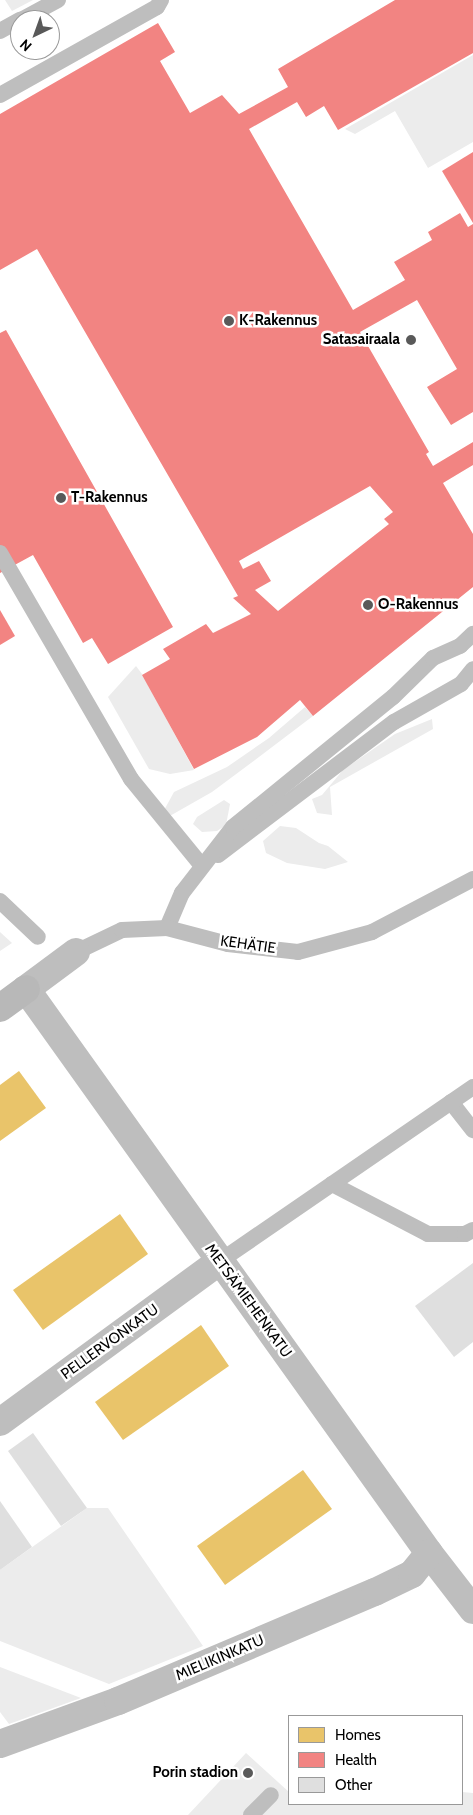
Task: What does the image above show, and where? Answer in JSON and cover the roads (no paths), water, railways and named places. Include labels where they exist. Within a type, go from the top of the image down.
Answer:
[{"type":"main road","points":[[0,1008],[26,989]]},
{"type":"street","name":"KEHÄTIE","points":[[26,989],[76,952]]},
{"type":"street","name":"METSÄMIEHENKATU","points":[[26,989],[430,1554],[473,1610]]},
{"type":"street","name":"PELLERVONKATU","points":[[0,1422],[220,1261]]},
{"type":"street","name":"MIELIKINKATU","points":[[0,1744],[118,1701],[374,1592],[412,1574],[430,1554]]},
{"type":"lane","points":[[39,10],[58,0]]},
{"type":"lane","points":[[0,95],[158,7],[161,0]]},
{"type":"lane","points":[[0,553],[131,778],[202,866]]},
{"type":"lane","points":[[167,928],[182,893],[233,827],[393,697],[433,658],[460,646],[473,634]]},
{"type":"lane","points":[[460,646],[473,661]]},
{"type":"lane","points":[[202,866],[394,722],[460,684],[473,669]]},
{"type":"lane","name":"KEHÄTIE","points":[[76,952],[122,930],[167,928],[228,944],[298,952],[372,932],[473,879]]},
{"type":"lane","points":[[0,901],[38,937]]},
{"type":"lane","points":[[220,1261],[473,1087]]},
{"type":"lane","points":[[451,1102],[473,1130]]},
{"type":"lane","points":[[332,1184],[428,1234],[465,1234],[473,1230]]},
{"type":"lane","points":[[251,1815],[271,1795]]},
{"type":"place","name":"K-Rakennus","points":[[229,321]]},
{"type":"place","name":"Satasairaala","points":[[411,340]]},
{"type":"place","name":"T-Rakennus","points":[[61,498]]},
{"type":"place","name":"O-Rakennus","points":[[368,605]]},
{"type":"place","name":"Porin stadion","points":[[248,1773]]}]
